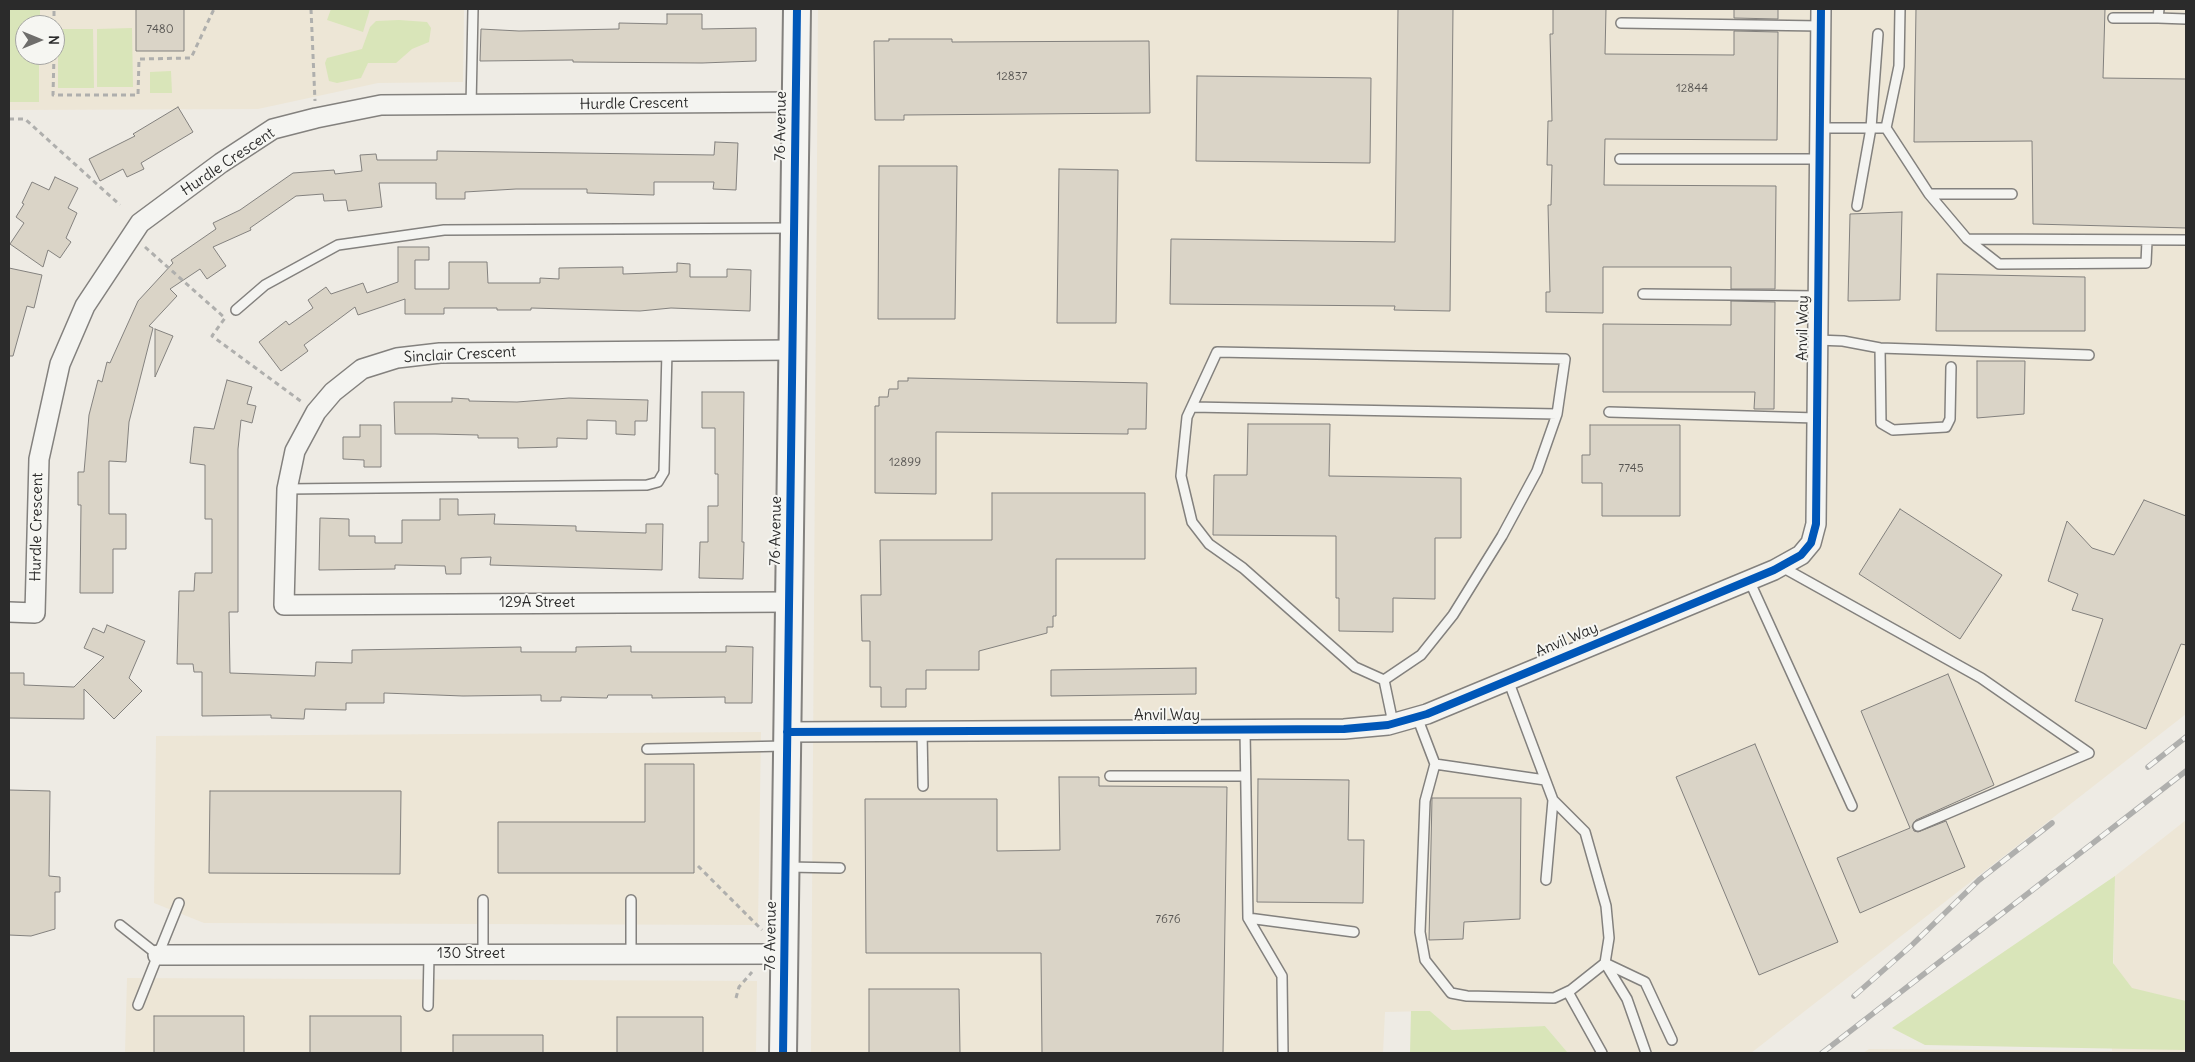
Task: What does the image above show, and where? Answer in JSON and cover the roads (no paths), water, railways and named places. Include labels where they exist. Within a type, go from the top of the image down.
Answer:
[{"type":"main road","name":"76 Avenue","points":[[784,1053],[796,9]]},
{"type":"street","name":"Anvil Way","points":[[787,739],[922,731],[1344,729],[1393,723],[1417,717],[1508,680],[1749,580],[1801,556],[1808,548],[1815,531],[1821,18]]},
{"type":"street","name":"Hurdle Crescent","points":[[9,612],[35,613],[38,460],[60,364],[85,306],[140,224],[221,163],[274,129],[316,118],[381,105],[471,106],[795,102]]},
{"type":"street","name":"Sinclair Crescent","points":[[284,605],[287,489],[294,451],[316,412],[333,392],[362,369],[397,358],[440,353],[792,350]]},
{"type":"street","name":"129A Street","points":[[284,605],[789,602]]},
{"type":"street","name":"130 Street","points":[[158,955],[785,954]]},
{"type":"lane","points":[[471,106],[473,9]]},
{"type":"lane","points":[[1900,9],[1899,66],[1886,128],[1929,194],[1967,239],[1999,264],[2146,263],[2147,240]]},
{"type":"lane","points":[[2113,18],[2158,14],[2186,18]]},
{"type":"lane","points":[[1620,23],[1821,18]]},
{"type":"lane","points":[[1857,206],[1871,128],[1878,34]]},
{"type":"lane","points":[[1819,128],[1886,128]]},
{"type":"lane","points":[[1620,159],[1819,159]]},
{"type":"lane","points":[[1929,194],[2012,194]]},
{"type":"lane","points":[[236,310],[265,285],[338,244],[444,230],[794,228]]},
{"type":"lane","points":[[1967,239],[2186,240]]},
{"type":"lane","points":[[1643,294],[1817,296]]},
{"type":"lane","points":[[1816,340],[1843,340],[1880,348],[2089,355]]},
{"type":"lane","points":[[1880,348],[1881,423],[1893,430],[1946,427],[1950,419],[1951,366]]},
{"type":"lane","points":[[287,489],[647,485],[658,482],[664,472],[667,351]]},
{"type":"lane","points":[[1217,352],[1565,359],[1557,414],[1537,471],[1502,536],[1453,614],[1421,655],[1384,680],[1355,667],[1243,568],[1208,544],[1192,522],[1181,476],[1188,417],[1217,352]]},
{"type":"lane","points":[[1192,407],[1557,414]]},
{"type":"lane","points":[[1610,412],[1816,418]]},
{"type":"lane","points":[[1781,566],[1981,678],[2089,753],[1918,826]]},
{"type":"lane","points":[[1749,580],[1852,806]]},
{"type":"lane","points":[[1384,680],[1393,723]]},
{"type":"lane","points":[[1508,680],[1553,800],[1585,832],[1606,906],[1609,938],[1605,963],[1628,999],[1646,1053]]},
{"type":"lane","points":[[1417,717],[1435,764],[1425,801],[1420,932],[1425,960],[1451,993],[1490,997],[1554,998],[1568,992],[1605,963]]},
{"type":"lane","points":[[1245,730],[1248,918],[1282,976],[1283,1053]]},
{"type":"lane","points":[[922,731],[923,786]]},
{"type":"lane","points":[[647,749],[787,739]]},
{"type":"lane","points":[[1435,764],[1545,780]]},
{"type":"lane","points":[[1110,776],[1245,776]]},
{"type":"lane","points":[[1546,880],[1553,800]]},
{"type":"lane","points":[[786,867],[840,868]]},
{"type":"lane","points":[[483,900],[483,954]]},
{"type":"lane","points":[[631,900],[631,954]]},
{"type":"lane","points":[[138,1005],[179,903]]},
{"type":"lane","points":[[1248,918],[1354,932]]},
{"type":"lane","points":[[120,925],[158,955]]},
{"type":"lane","points":[[428,1006],[429,954]]},
{"type":"lane","points":[[1605,963],[1645,982],[1672,1040]]},
{"type":"lane","points":[[1568,992],[1602,1053]]},
{"type":"railway","points":[[2148,767],[2186,737]]},
{"type":"railway","points":[[1822,1053],[2186,771]]},
{"type":"railway","points":[[1854,996],[1912,945],[1979,880],[2052,823]]}]
